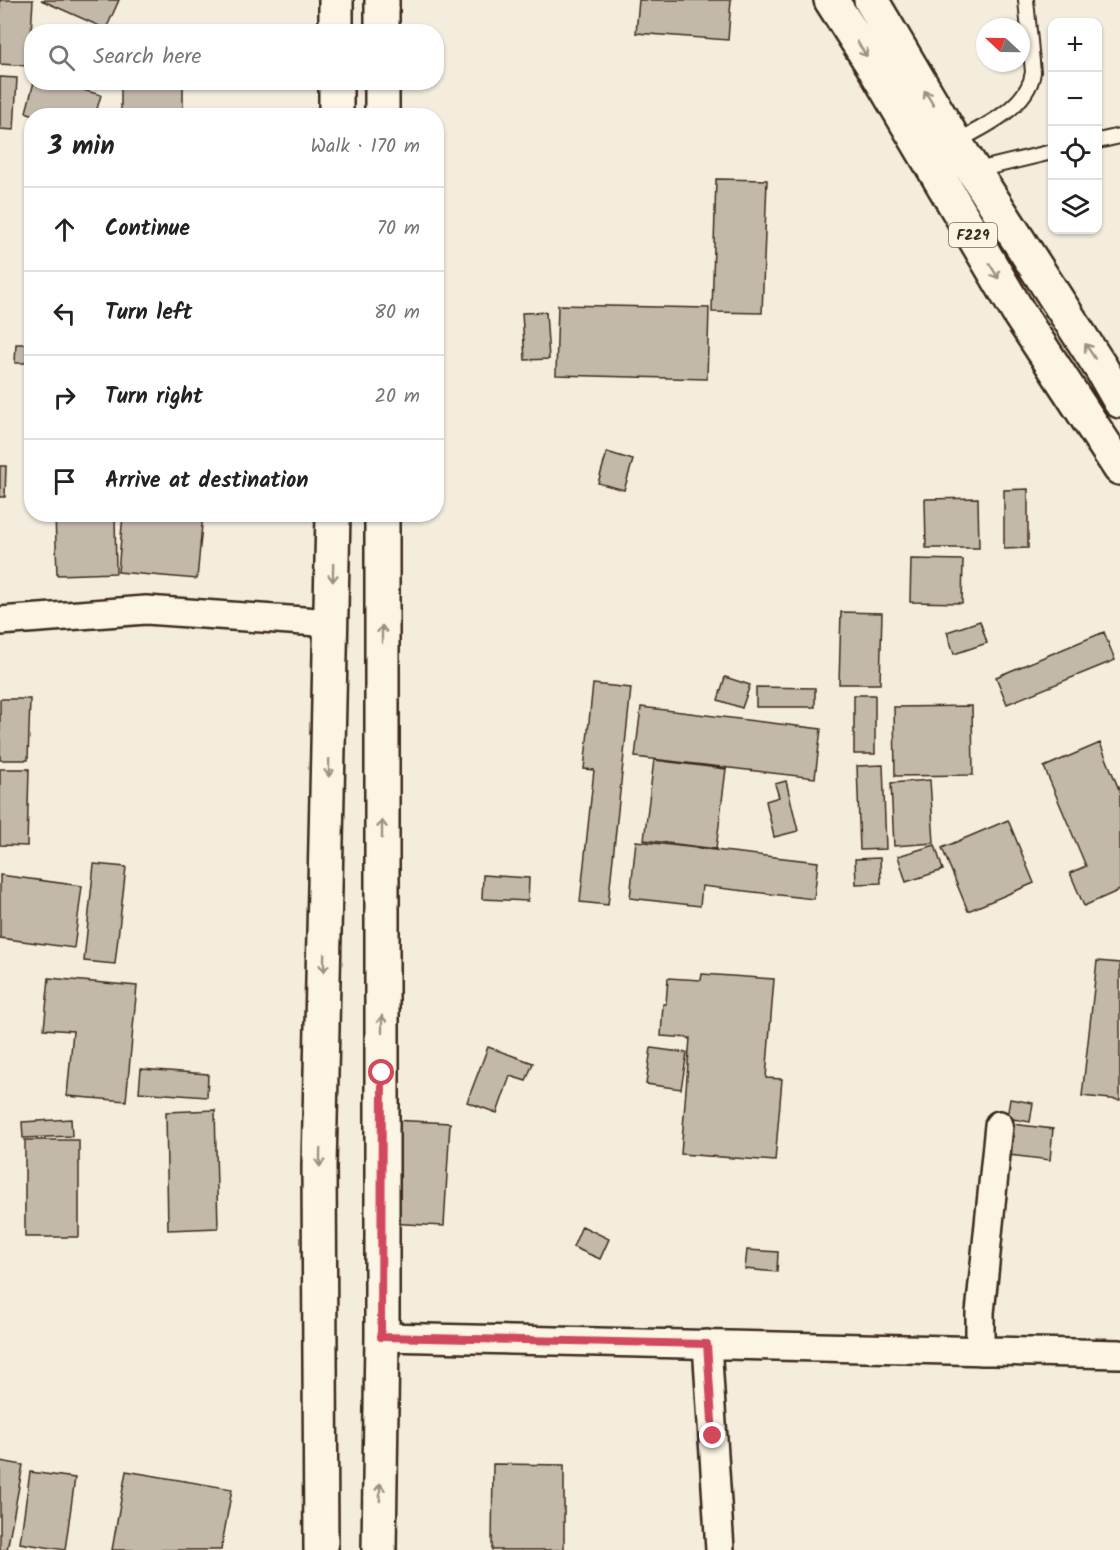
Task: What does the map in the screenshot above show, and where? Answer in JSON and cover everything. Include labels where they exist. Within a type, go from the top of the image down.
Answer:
[{"type":"street","points":[[336,0],[336,24]]},
{"type":"street","points":[[382,0],[382,24]]},
{"type":"street","name":"F229","points":[[831,0],[875,69],[960,179],[1120,401]]},
{"type":"street","name":"F229","points":[[871,0],[955,142],[960,179],[1020,315],[1120,468]]},
{"type":"street","points":[[336,90],[336,108]]},
{"type":"street","points":[[382,90],[382,108]]},
{"type":"street","points":[[321,1550],[319,1167],[333,522]]},
{"type":"street","points":[[379,1550],[382,522]]},
{"type":"street","points":[[0,621],[146,610],[332,623]]},
{"type":"street","points":[[980,1351],[980,1313],[999,1125]]},
{"type":"street","points":[[381,1337],[1120,1354]]},
{"type":"street","points":[[707,1344],[720,1550]]},
{"type":"lane","points":[[955,142],[979,130],[1020,101],[1032,84],[1033,72],[1026,0]]},
{"type":"lane","points":[[1102,140],[1120,136]]},
{"type":"lane","points":[[960,179],[1048,153]]},
{"type":"building","points":[[0,0],[33,0],[32,24],[24,24],[24,66],[0,64]]},
{"type":"building","points":[[41,0],[119,0],[108,24],[95,24]]},
{"type":"building","points":[[639,0],[731,0],[728,40],[636,33]]},
{"type":"building","points":[[0,77],[17,78],[14,130],[0,129]]},
{"type":"building","points":[[32,90],[83,90],[101,95],[97,108],[27,108]]},
{"type":"building","points":[[121,90],[183,90],[183,108],[121,108]]},
{"type":"building","points":[[716,179],[767,180],[762,313],[712,312]]},
{"type":"building","points":[[558,305],[709,308],[707,379],[556,375]]},
{"type":"building","points":[[546,312],[549,359],[525,360],[522,313]]},
{"type":"building","points":[[16,344],[24,344],[24,363],[15,363]]},
{"type":"building","points":[[607,452],[633,460],[624,490],[598,483]]},
{"type":"building","points":[[0,466],[6,466],[5,497],[0,497]]},
{"type":"building","points":[[1028,489],[1028,548],[1004,549],[1004,490]]},
{"type":"building","points":[[978,498],[979,548],[926,548],[925,499]]},
{"type":"building","points":[[55,522],[115,522],[116,573],[57,575]]},
{"type":"building","points":[[122,522],[202,522],[197,579],[118,572]]},
{"type":"building","points":[[911,559],[963,560],[962,603],[910,602]]},
{"type":"building","points":[[841,612],[882,613],[880,684],[839,684]]},
{"type":"building","points":[[980,621],[987,643],[954,654],[947,632]]},
{"type":"building","points":[[1104,632],[1115,660],[1007,704],[996,677]]},
{"type":"building","points":[[725,677],[750,685],[742,708],[718,700]]},
{"type":"building","points":[[593,684],[631,688],[608,905],[580,902],[594,770],[584,769]]},
{"type":"building","points":[[756,687],[815,688],[815,707],[756,707]]},
{"type":"building","points":[[854,695],[875,695],[875,754],[854,754]]},
{"type":"building","points":[[0,699],[30,699],[28,760],[0,760]]},
{"type":"building","points":[[972,706],[973,775],[895,776],[894,707]]},
{"type":"building","points":[[641,707],[821,729],[815,778],[635,757]]},
{"type":"building","points":[[1100,743],[1120,792],[1120,890],[1084,906],[1070,873],[1086,866],[1044,767]]},
{"type":"building","points":[[654,760],[726,769],[716,849],[644,840]]},
{"type":"building","points":[[883,765],[886,849],[860,850],[857,766]]},
{"type":"building","points":[[0,769],[29,769],[27,846],[0,845]]},
{"type":"building","points":[[930,780],[934,843],[894,846],[891,783]]},
{"type":"building","points":[[786,781],[798,831],[774,837],[766,801],[779,797],[775,784]]},
{"type":"building","points":[[1008,820],[1034,883],[968,911],[942,848]]},
{"type":"building","points":[[636,841],[818,862],[814,899],[702,886],[700,906],[630,898]]},
{"type":"building","points":[[935,845],[943,870],[906,882],[898,856]]},
{"type":"building","points":[[880,858],[881,883],[856,884],[855,859]]},
{"type":"building","points":[[94,864],[126,867],[115,964],[84,961]]},
{"type":"building","points":[[0,875],[82,886],[74,948],[0,938]]},
{"type":"building","points":[[483,875],[529,878],[528,901],[482,899]]},
{"type":"building","points":[[1097,961],[1120,963],[1120,1100],[1082,1096]]},
{"type":"building","points":[[702,974],[774,979],[766,1078],[782,1079],[775,1161],[681,1154],[690,1038],[661,1036],[663,1004],[666,1004],[668,978],[701,980]]},
{"type":"building","points":[[49,978],[137,986],[126,1101],[67,1096],[73,1031],[44,1029]]},
{"type":"building","points":[[488,1047],[533,1063],[526,1081],[510,1076],[497,1113],[467,1102]]},
{"type":"building","points":[[651,1048],[687,1053],[681,1089],[646,1084]]},
{"type":"building","points":[[141,1069],[208,1074],[207,1097],[139,1092]]},
{"type":"building","points":[[1010,1099],[1033,1103],[1030,1122],[1007,1118]]},
{"type":"building","points":[[215,1110],[218,1228],[168,1230],[166,1112]]},
{"type":"building","points":[[71,1119],[72,1136],[23,1138],[22,1122]]},
{"type":"building","points":[[392,1120],[450,1123],[444,1226],[387,1223]]},
{"type":"building","points":[[1012,1124],[1053,1129],[1050,1160],[1009,1155]]},
{"type":"building","points":[[25,1140],[79,1140],[79,1237],[25,1237]]},
{"type":"building","points":[[582,1226],[609,1239],[600,1259],[573,1247]]},
{"type":"building","points":[[747,1250],[778,1252],[777,1272],[745,1269]]},
{"type":"building","points":[[0,1461],[23,1465],[7,1550],[0,1550]]},
{"type":"building","points":[[493,1464],[564,1465],[564,1550],[492,1550]]},
{"type":"building","points":[[126,1471],[232,1489],[221,1550],[112,1550]]},
{"type":"building","points":[[30,1472],[75,1478],[65,1550],[20,1543]]},
{"type":"route","points":[[382,1073],[381,1337],[707,1344],[713,1436]]}]
